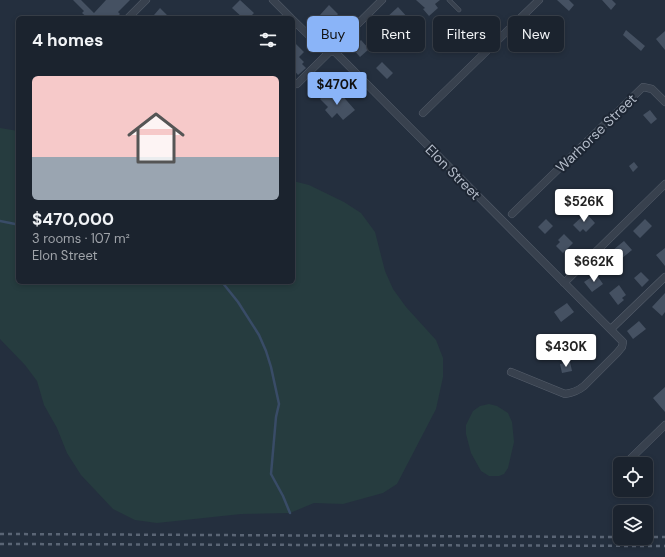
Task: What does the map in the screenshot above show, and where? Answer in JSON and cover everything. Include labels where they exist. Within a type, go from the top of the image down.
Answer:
[{"type":"street","points":[[130,16],[146,0]]},
{"type":"street","name":"Elon Street","points":[[273,0],[289,16]]},
{"type":"street","points":[[359,23],[382,0]]},
{"type":"street","points":[[423,113],[539,0]]},
{"type":"street","name":"Elon Street","points":[[295,22],[307,34]]},
{"type":"street","points":[[297,84],[329,52]]},
{"type":"street","name":"Elon Street","points":[[335,52],[623,342],[622,347],[584,386],[572,393],[565,394],[511,372]]},
{"type":"street","name":"Warhorse Street","points":[[512,214],[643,87],[652,88],[665,102]]},
{"type":"street","points":[[564,283],[665,184]]},
{"type":"street","points":[[611,329],[665,277]]},
{"type":"street","points":[[632,457],[665,425]]},
{"type":"lane","points":[[450,0],[459,10]]},
{"type":"green space","points":[[0,128],[16,131],[16,284],[295,284],[295,182],[309,185],[344,202],[361,213],[375,232],[385,271],[393,289],[406,307],[436,340],[443,358],[443,377],[436,409],[397,484],[383,493],[343,504],[314,503],[290,513],[241,514],[157,523],[135,520],[113,509],[81,475],[67,453],[57,428],[44,405],[37,381],[25,365],[0,339]]},
{"type":"green space","points":[[489,404],[497,406],[508,413],[512,422],[514,442],[508,468],[504,474],[499,476],[489,476],[481,471],[471,453],[466,434],[466,425],[473,411],[480,406]]},
{"type":"building","points":[[73,0],[81,0],[94,13],[106,0],[130,0],[118,12],[120,14],[118,16],[86,16],[82,13],[84,11]]},
{"type":"building","points":[[240,0],[254,13],[251,16],[241,16],[232,8]]},
{"type":"building","points":[[416,0],[440,0],[435,4],[438,8],[429,16],[423,9],[425,8]]},
{"type":"building","points":[[557,0],[569,0],[574,5],[569,11]]},
{"type":"building","points":[[602,0],[612,0],[616,4],[611,10]]},
{"type":"building","points":[[329,5],[338,14],[336,16],[320,15]]},
{"type":"building","points":[[398,7],[406,16],[388,16]]},
{"type":"building","points":[[160,8],[168,16],[155,16],[154,15]]},
{"type":"building","points":[[626,30],[645,46],[641,51],[623,35]]},
{"type":"building","points":[[665,31],[665,50],[656,39]]},
{"type":"building","points":[[361,40],[367,47],[367,51],[360,57],[356,52],[359,52],[359,42]]},
{"type":"building","points":[[295,43],[304,52],[299,57],[304,62],[302,64],[306,68],[298,75],[295,71]]},
{"type":"building","points":[[382,62],[393,73],[387,79],[376,68]]},
{"type":"building","points":[[327,92],[333,99],[340,93],[355,110],[343,120],[337,113],[332,118],[325,110],[328,107],[320,99]]},
{"type":"building","points":[[650,110],[657,119],[651,124],[643,115]]},
{"type":"building","points":[[634,162],[638,167],[633,172],[629,166]]},
{"type":"building","points":[[586,213],[595,223],[586,232],[583,229],[580,232],[573,225]]},
{"type":"building","points":[[546,219],[553,226],[545,234],[538,227]]},
{"type":"building","points":[[645,219],[652,226],[640,238],[633,231]]},
{"type":"building","points":[[564,234],[573,243],[563,253],[556,246],[560,242],[558,240]]},
{"type":"building","points":[[624,241],[632,250],[621,259],[613,250]]},
{"type":"building","points":[[665,248],[665,266],[656,255]]},
{"type":"building","points":[[641,272],[649,280],[642,287],[634,278]]},
{"type":"building","points":[[596,274],[603,284],[592,292],[584,282]]},
{"type":"building","points":[[619,285],[626,295],[622,298],[624,300],[618,305],[609,293]]},
{"type":"building","points":[[665,293],[665,312],[662,316],[652,307]]},
{"type":"building","points":[[567,303],[574,312],[561,322],[554,312]]},
{"type":"building","points":[[639,321],[646,329],[633,339],[627,331]]},
{"type":"building","points":[[570,362],[572,371],[562,373],[560,364]]},
{"type":"building","points":[[665,387],[665,412],[653,398]]},
{"type":"waterway","points":[[0,221],[16,224]]},
{"type":"waterway","points":[[224,284],[238,302],[259,335],[271,367],[279,404],[276,417],[271,474],[290,513]]},
{"type":"railway","points":[[0,534],[613,537]]},
{"type":"railway","points":[[653,537],[665,537]]},
{"type":"railway","points":[[0,544],[665,546]]}]
